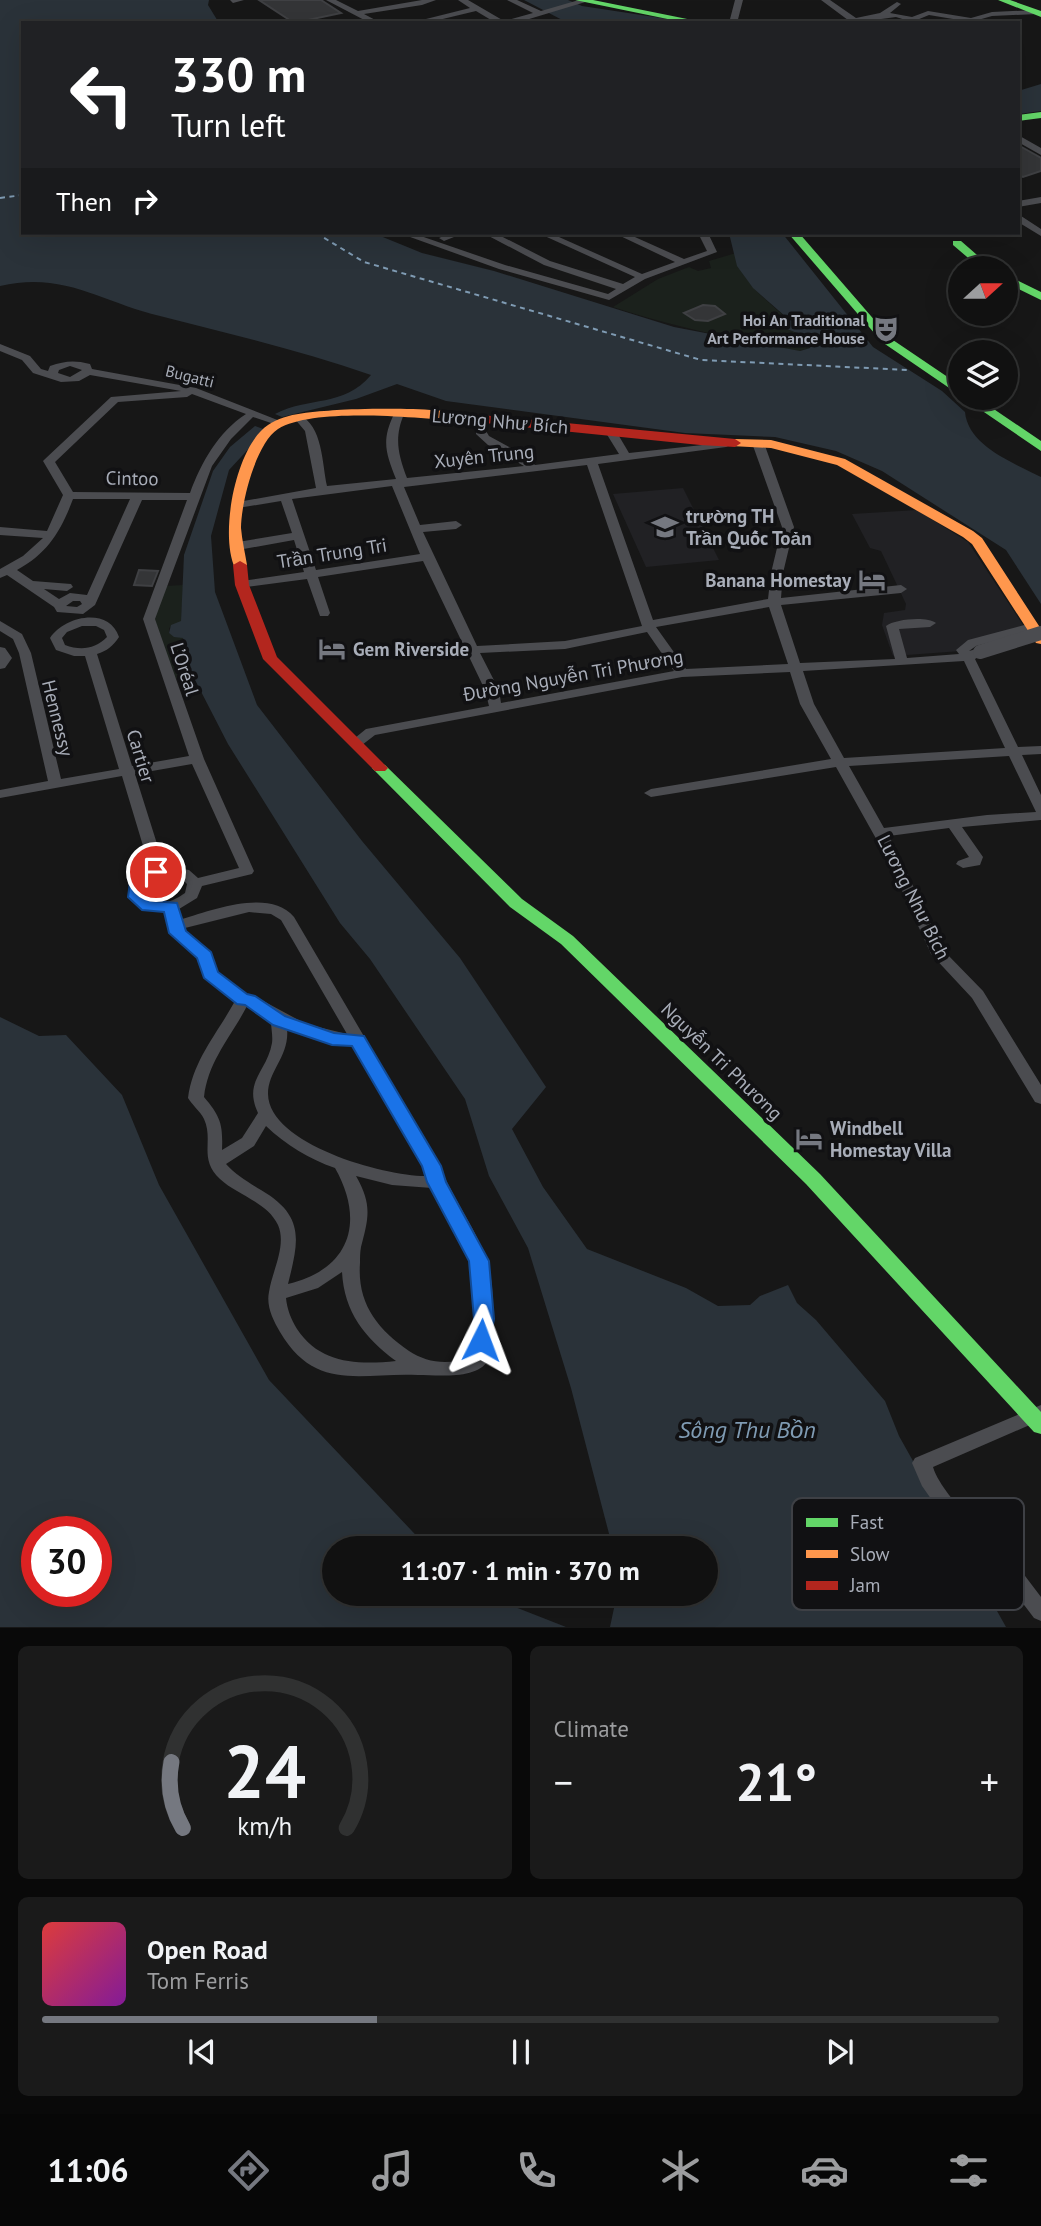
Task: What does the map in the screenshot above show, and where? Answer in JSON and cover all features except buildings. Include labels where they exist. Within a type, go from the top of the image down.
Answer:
[{"type":"street","points":[[233,1],[240,0]]},
{"type":"street","points":[[330,0],[373,21]]},
{"type":"street","points":[[357,13],[392,6],[401,8],[432,0]]},
{"type":"street","points":[[462,0],[500,21]]},
{"type":"street","points":[[510,0],[542,12]]},
{"type":"street","points":[[734,21],[739,0]]},
{"type":"street","points":[[825,0],[854,21]]},
{"type":"street","points":[[1002,0],[1039,13]]},
{"type":"street","points":[[511,21],[582,1],[692,21]]},
{"type":"street","points":[[874,17],[897,4]]},
{"type":"street","points":[[423,21],[477,9]]},
{"type":"street","points":[[859,21],[896,15],[912,20],[928,13],[971,20],[992,14],[1039,13]]},
{"type":"street","points":[[1020,118],[1041,115]]},
{"type":"street","points":[[1020,139],[1041,152]]},
{"type":"street","points":[[1020,204],[1041,200]]},
{"type":"street","points":[[1020,218],[1041,233]]},
{"type":"street","points":[[416,235],[441,239],[502,267],[608,297],[642,277],[712,252],[704,235]]},
{"type":"street","points":[[492,235],[547,264],[624,288]]},
{"type":"street","points":[[548,235],[642,277]]},
{"type":"street","points":[[623,235],[681,261]]},
{"type":"street","points":[[795,235],[886,340],[948,384]]},
{"type":"street","points":[[957,243],[973,256]]},
{"type":"street","points":[[502,267],[531,255]]},
{"type":"street","points":[[1018,284],[1041,296]]},
{"type":"street","points":[[0,347],[26,358],[37,371],[68,380],[86,373],[187,394],[277,425]]},
{"type":"street","points":[[54,376],[54,368],[70,363],[86,366],[86,373]]},
{"type":"street","name":"Bugatti","points":[[86,373],[192,390],[277,425]]},
{"type":"street","points":[[90,621],[69,625],[56,638],[60,647],[65,650],[90,652],[106,646],[113,637],[110,628],[74,612],[61,610],[59,605],[4,572],[45,547],[69,495],[49,461],[115,399],[187,394]]},
{"type":"street","points":[[987,410],[1041,447]]},
{"type":"street","name":"Lương Như Bích","points":[[277,425],[299,418],[359,411],[481,418],[611,433],[758,443],[788,527],[777,573],[774,602],[798,668],[807,704],[880,833],[939,954],[978,995],[1041,1098]]},
{"type":"street","points":[[399,414],[389,433],[388,444],[403,482],[398,486],[428,558],[492,690],[496,709]]},
{"type":"street","name":"L’Oréal","points":[[195,883],[247,871],[197,759],[149,619],[206,466],[227,437],[248,417]]},
{"type":"street","points":[[299,418],[310,430],[322,490]]},
{"type":"street","points":[[481,418],[480,432],[486,439],[519,454],[532,469]]},
{"type":"street","points":[[277,425],[262,436],[238,505],[235,525],[242,585],[270,659],[343,734],[357,742]]},
{"type":"street","points":[[611,433],[626,457]]},
{"type":"street","name":"Xuyên Trung","points":[[238,505],[322,490],[532,469],[734,443]]},
{"type":"street","points":[[758,443],[841,462],[968,534],[976,541],[1038,633]]},
{"type":"street","points":[[591,461],[649,627],[682,673]]},
{"type":"street","name":"Cintoo","points":[[69,495],[194,497]]},
{"type":"street","points":[[74,612],[89,605],[138,495]]},
{"type":"street","points":[[286,498],[314,576],[324,613]]},
{"type":"street","points":[[416,529],[456,524]]},
{"type":"street","points":[[0,531],[52,536]]},
{"type":"street","points":[[238,546],[298,536]]},
{"type":"street","name":"Trần Trung Tri","points":[[242,585],[428,558]]},
{"type":"street","points":[[27,585],[67,587]]},
{"type":"street","points":[[472,650],[565,645],[774,602],[901,589]]},
{"type":"street","points":[[59,605],[75,596],[87,600],[89,605]]},
{"type":"street","points":[[902,662],[892,626],[930,623]]},
{"type":"street","name":"Hennessy","points":[[0,625],[18,637],[27,661],[28,676],[55,784]]},
{"type":"street","name":"Đường Nguyễn Tri Phương","points":[[357,742],[371,732],[682,673],[902,662],[974,654],[1038,633]]},
{"type":"street","points":[[0,651],[6,657],[0,665]]},
{"type":"street","name":"Cartier","points":[[90,652],[158,871]]},
{"type":"street","points":[[974,654],[1012,751],[1041,808]]},
{"type":"street","name":"Nguyễn Tri Phương","points":[[357,742],[516,903],[567,940],[813,1178],[1038,1418]]},
{"type":"street","points":[[651,793],[839,762],[1041,750]]},
{"type":"street","points":[[0,794],[197,759]]},
{"type":"street","points":[[880,833],[952,823],[1041,816]]},
{"type":"street","points":[[952,823],[976,857],[975,862],[963,864]]},
{"type":"street","points":[[158,871],[184,873],[195,883],[192,895],[171,907],[148,906],[136,897],[134,891],[140,880],[158,871]]},
{"type":"street","points":[[171,907],[178,933],[205,956],[210,974],[243,1000],[249,1000],[279,1021],[332,1038],[357,1041]]},
{"type":"street","points":[[177,925],[246,909],[273,908],[287,916],[357,1041],[432,1166],[437,1182],[479,1261],[484,1319],[479,1360],[470,1366],[353,1372],[321,1364],[293,1339],[277,1308],[277,1293],[287,1264],[288,1228],[278,1211],[228,1176],[216,1162],[213,1120],[196,1098],[197,1080],[202,1065],[225,1034],[243,1000]]},
{"type":"street","points":[[279,1021],[280,1045],[261,1084],[260,1099],[265,1115],[279,1130],[342,1166],[394,1181],[437,1182]]},
{"type":"street","points":[[216,1162],[248,1142],[265,1115]]},
{"type":"street","points":[[342,1166],[358,1200],[359,1224],[352,1253],[350,1284],[359,1313],[376,1337],[418,1367]]},
{"type":"street","points":[[277,1293],[310,1285],[352,1253]]},
{"type":"street","points":[[943,1498],[925,1477],[922,1463],[1038,1418]]},
{"type":"street","points":[[1024,1590],[1041,1612]]},
{"type":"shaded area","points":[[736,253],[738,263],[748,281],[786,318],[787,329],[807,337],[811,343],[810,348],[799,351],[729,338],[613,307],[658,279],[689,267],[698,271],[711,268],[709,261]]},
{"type":"shaded area","name":"trường TH Trần Quốc Toản","points":[[683,488],[719,560],[646,567],[613,494]]},
{"type":"shaded area","points":[[917,510],[968,542],[1025,628],[961,651],[893,656],[882,625],[884,613],[905,610],[906,604],[881,551],[870,548],[852,514]]},
{"type":"shaded area","points":[[183,585],[181,622],[169,628],[169,633],[183,637],[192,674],[175,679],[154,617],[165,586]]},
{"type":"water","points":[[0,0],[209,0],[208,5],[218,21],[21,21],[21,235],[378,235],[422,253],[494,271],[674,327],[800,351],[810,348],[811,343],[807,337],[787,329],[786,317],[753,288],[737,266],[729,235],[784,235],[873,347],[942,391],[948,396],[948,410],[965,412],[974,435],[983,444],[1041,477],[1041,604],[1006,550],[882,471],[836,451],[775,437],[685,433],[446,401],[397,384],[356,399],[282,417],[275,414],[337,397],[360,385],[371,375],[139,310],[82,290],[44,282],[0,286]]},
{"type":"water","points":[[524,0],[568,0],[582,6],[681,21],[564,21]]},
{"type":"water","points":[[1041,84],[1041,111],[1020,114],[1020,90]]},
{"type":"water","name":"Sông Thu Bồn","points":[[255,426],[266,430],[229,470],[211,536],[215,592],[257,705],[362,841],[460,958],[546,1087],[512,1129],[543,1187],[587,1249],[686,1288],[718,1306],[750,1305],[760,1296],[788,1285],[797,1303],[816,1320],[885,1401],[899,1436],[934,1498],[792,1498],[792,1610],[996,1610],[1006,1627],[610,1627],[614,1606],[718,1606],[718,1536],[610,1536],[571,1388],[528,1248],[489,1176],[465,1099],[370,959],[340,923],[228,744],[192,674],[183,638],[169,633],[171,625],[181,621],[184,555],[213,471],[230,447]]},
{"type":"water","points":[[0,1017],[39,1036],[66,1035],[122,1095],[159,1185],[269,1380],[417,1536],[322,1536],[322,1606],[513,1606],[566,1627],[0,1627]]},
{"type":"ferry route","points":[[0,198],[21,195]]},
{"type":"ferry route","points":[[319,235],[364,262],[701,360],[908,370]]},
{"type":"traffic: fast","points":[[579,0],[692,21]]},
{"type":"traffic: fast","points":[[1002,0],[1041,14]]},
{"type":"traffic: fast","points":[[1020,118],[1041,115]]},
{"type":"traffic: fast","points":[[795,235],[886,340],[948,383]]},
{"type":"traffic: fast","points":[[957,243],[973,256]]},
{"type":"traffic: fast","points":[[1018,285],[1041,297]]},
{"type":"traffic: fast","points":[[987,410],[1041,447]]},
{"type":"traffic: fast","points":[[380,768],[516,903],[567,940],[813,1179],[1041,1426]]},
{"type":"traffic: slow","points":[[240,565],[235,528],[239,500],[253,455],[266,432],[274,426],[291,420],[337,414],[391,413],[459,417]]},
{"type":"traffic: slow","points":[[735,443],[771,444],[841,462],[968,534],[977,541],[1041,640]]},
{"type":"traffic: jam","points":[[459,417],[735,443]]},
{"type":"traffic: jam","points":[[240,565],[242,585],[270,659],[380,768]]},
{"type":"place","name":"Hoi An Traditional Art Performance House","points":[[886,329]]},
{"type":"place","name":"trường TH Trần Quốc Toản","points":[[665,527]]},
{"type":"place","name":"Banana Homestay","points":[[872,580]]},
{"type":"place","name":"Gem Riverside","points":[[332,649]]},
{"type":"place","name":"Windbell Homestay Villa","points":[[809,1139]]},
{"type":"route","points":[[156,872],[147,875],[136,885],[136,897],[148,906],[171,907],[178,933],[205,956],[210,974],[243,1000],[249,1000],[279,1021],[311,1033],[357,1041],[432,1166],[437,1182],[479,1261],[484,1319],[481,1340]]}]
